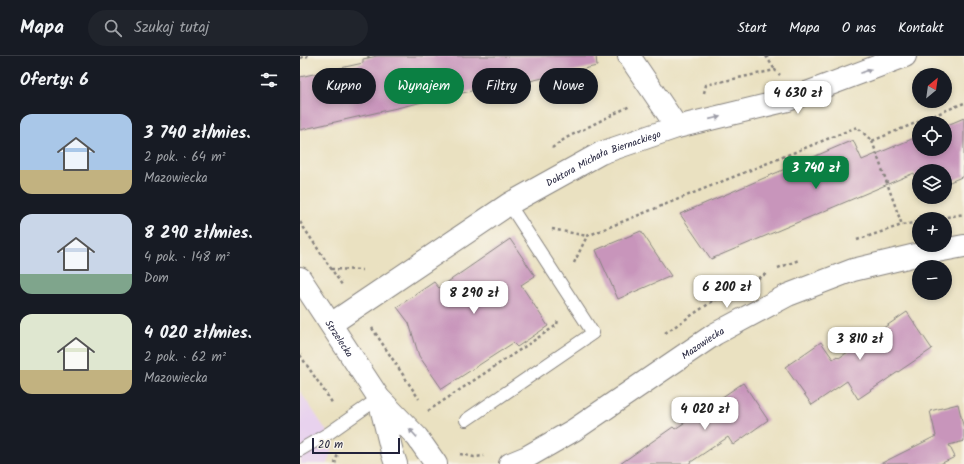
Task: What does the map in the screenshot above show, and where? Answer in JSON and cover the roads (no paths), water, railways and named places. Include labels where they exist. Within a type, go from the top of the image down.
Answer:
[{"type":"street","points":[[629,56],[678,127]]},
{"type":"street","name":"Doktora Michała Biernackiego","points":[[331,324],[509,204],[601,153],[678,127],[788,100],[905,56]]},
{"type":"street","name":"Mazowiecka","points":[[520,462],[574,430],[715,334],[788,295],[853,270],[916,255],[964,246]]},
{"type":"street","name":"Strzelecka","points":[[300,278],[379,398],[417,437],[436,464]]},
{"type":"street","name":"Strzelecka","points":[[379,398],[396,464]]},
{"type":"lane","points":[[466,420],[593,333],[509,204]]},
{"type":"lane","points":[[300,450],[329,433],[379,398]]}]
